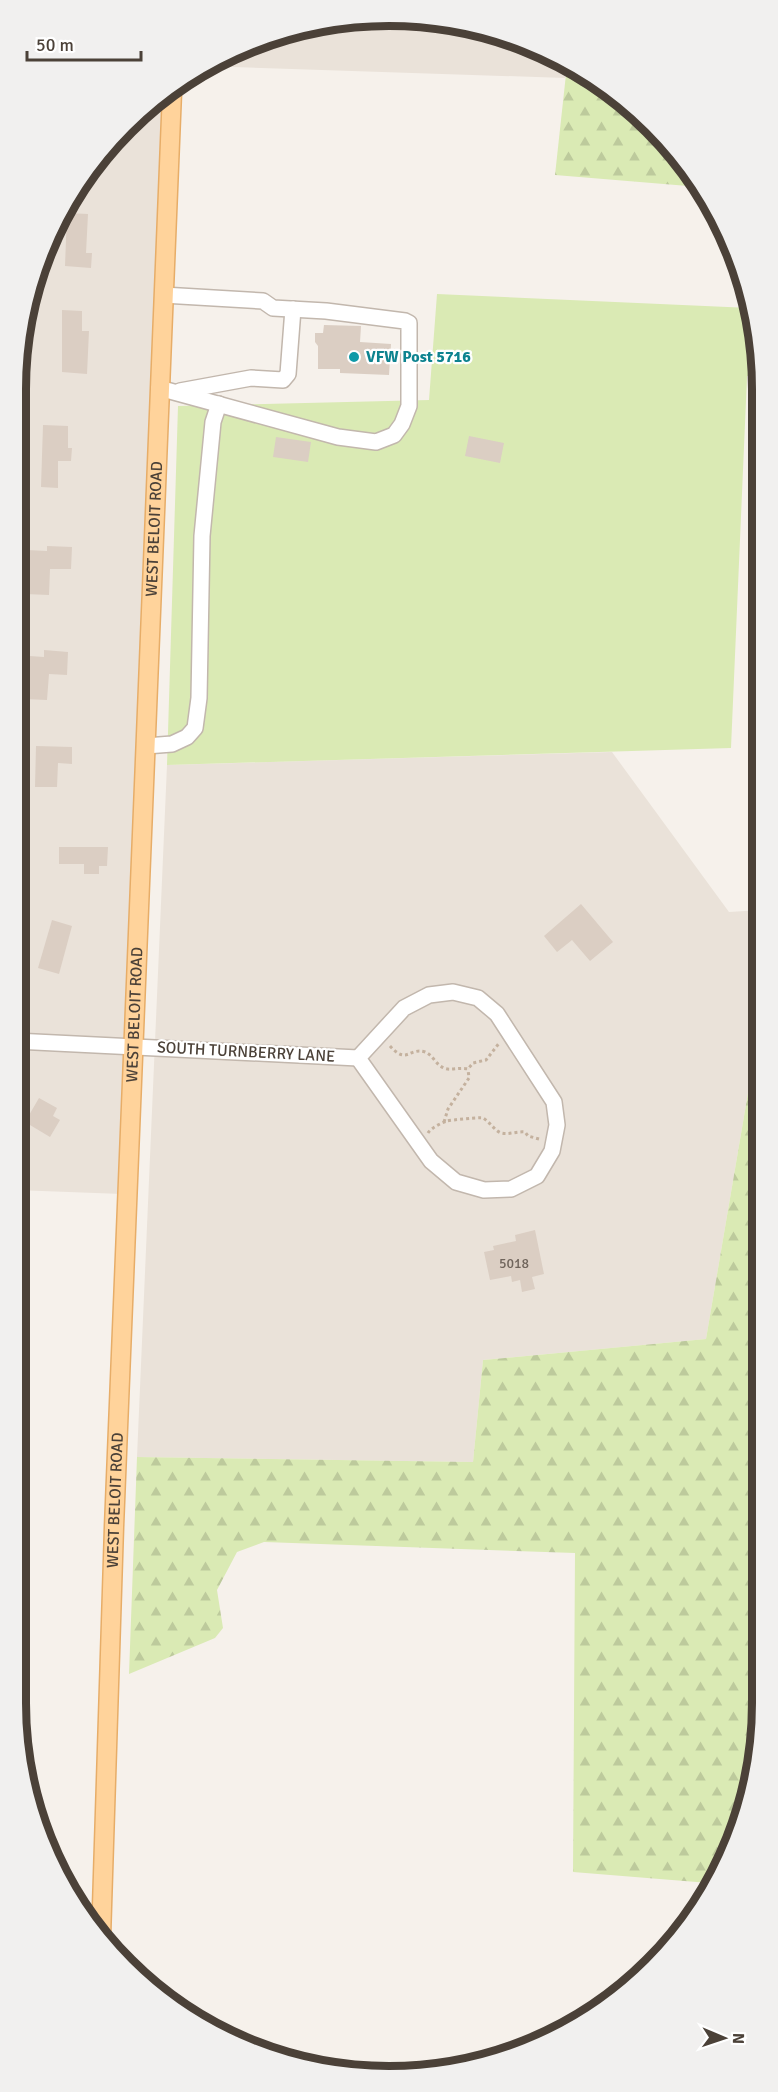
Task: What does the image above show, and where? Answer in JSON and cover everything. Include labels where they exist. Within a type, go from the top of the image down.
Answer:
[{"type":"main road","name":"WEST BELOIT ROAD","points":[[101,1925],[114,1527],[146,746],[167,390],[163,295],[172,98]]},
{"type":"street","points":[[163,295],[263,301],[273,308],[344,313],[409,323],[409,406],[402,424],[394,435],[376,442],[338,436],[167,390]]},
{"type":"street","points":[[167,390],[251,378],[283,381],[288,374],[293,309]]},
{"type":"street","points":[[146,746],[172,744],[187,737],[195,728],[199,698],[202,536],[213,422],[219,404]]},
{"type":"street","name":"SOUTH TURNBERRY LANE","points":[[26,1041],[358,1058],[404,1008],[429,995],[453,992],[478,998],[497,1014],[554,1102],[557,1125],[552,1151],[537,1176],[511,1189],[484,1190],[456,1182],[431,1161],[358,1058]]},
{"type":"path","points":[[444,1122],[448,1108],[469,1078],[468,1069],[473,1063],[486,1060],[492,1055],[497,1045],[511,1036]]},
{"type":"path","points":[[375,1040],[390,1045],[398,1054],[405,1056],[419,1051],[428,1053],[442,1068],[448,1070],[460,1067],[468,1069]]},
{"type":"path","points":[[419,1144],[430,1129],[444,1122],[482,1117],[500,1132],[521,1131],[528,1136],[554,1142]]},
{"type":"shaded area","points":[[365,26],[413,26],[460,32],[506,45],[566,71],[565,78],[221,67],[272,45],[318,32]]},
{"type":"shaded area","points":[[166,103],[122,1194],[26,1190],[26,365],[32,318],[38,295],[53,250],[74,207],[116,149]]},
{"type":"shaded area","points":[[612,752],[729,912],[752,911],[752,1087],[749,1087],[706,1339],[483,1360],[473,1462],[137,1457],[167,765]]},
{"type":"green space","points":[[566,72],[629,116],[662,149],[690,186],[555,175]]},
{"type":"green space","points":[[437,294],[743,308],[749,339],[731,748],[167,765],[178,406],[429,400]]},
{"type":"green space","points":[[748,336],[752,376],[747,376]]},
{"type":"green space","points":[[749,1087],[752,1087],[752,1727],[746,1774],[740,1797],[725,1842],[705,1883],[573,1872],[575,1553],[264,1542],[237,1552],[217,1590],[223,1628],[215,1638],[129,1674],[137,1457],[473,1462],[483,1360],[706,1339]]},
{"type":"building","points":[[71,213],[88,214],[86,253],[92,253],[91,268],[65,266],[67,221]]},
{"type":"building","points":[[62,310],[82,311],[82,331],[89,331],[87,374],[62,372]]},
{"type":"building","name":"VFW Post 5716","points":[[324,325],[361,326],[360,342],[391,344],[389,375],[340,373],[340,369],[318,369],[318,346],[315,342],[315,333],[323,333]]},
{"type":"building","points":[[43,425],[68,426],[68,448],[72,448],[71,461],[58,461],[58,488],[41,487]]},
{"type":"building","points":[[469,436],[504,443],[500,463],[465,456]]},
{"type":"building","points":[[276,437],[311,442],[308,462],[273,457]]},
{"type":"building","points":[[47,546],[72,547],[71,569],[50,569],[49,595],[26,594],[27,550],[47,551]]},
{"type":"building","points":[[44,650],[68,652],[67,675],[49,674],[47,700],[26,699],[26,656],[44,657]]},
{"type":"building","points":[[36,746],[72,747],[72,764],[58,763],[57,787],[35,787]]},
{"type":"building","points":[[59,847],[108,847],[107,866],[99,866],[99,874],[84,874],[84,864],[59,864]]},
{"type":"building","points":[[581,904],[613,942],[590,961],[572,940],[557,952],[544,936]]},
{"type":"building","points":[[52,920],[72,926],[59,974],[38,968]]},
{"type":"building","points":[[39,1098],[57,1108],[53,1116],[60,1120],[50,1137],[26,1123]]},
{"type":"building","points":[[535,1230],[544,1274],[532,1277],[535,1289],[522,1292],[520,1280],[512,1282],[511,1276],[490,1280],[484,1252],[494,1250],[493,1246],[516,1241],[515,1235]]},
{"type":"place","name":"VFW Post 5716","points":[[354,357]]}]
